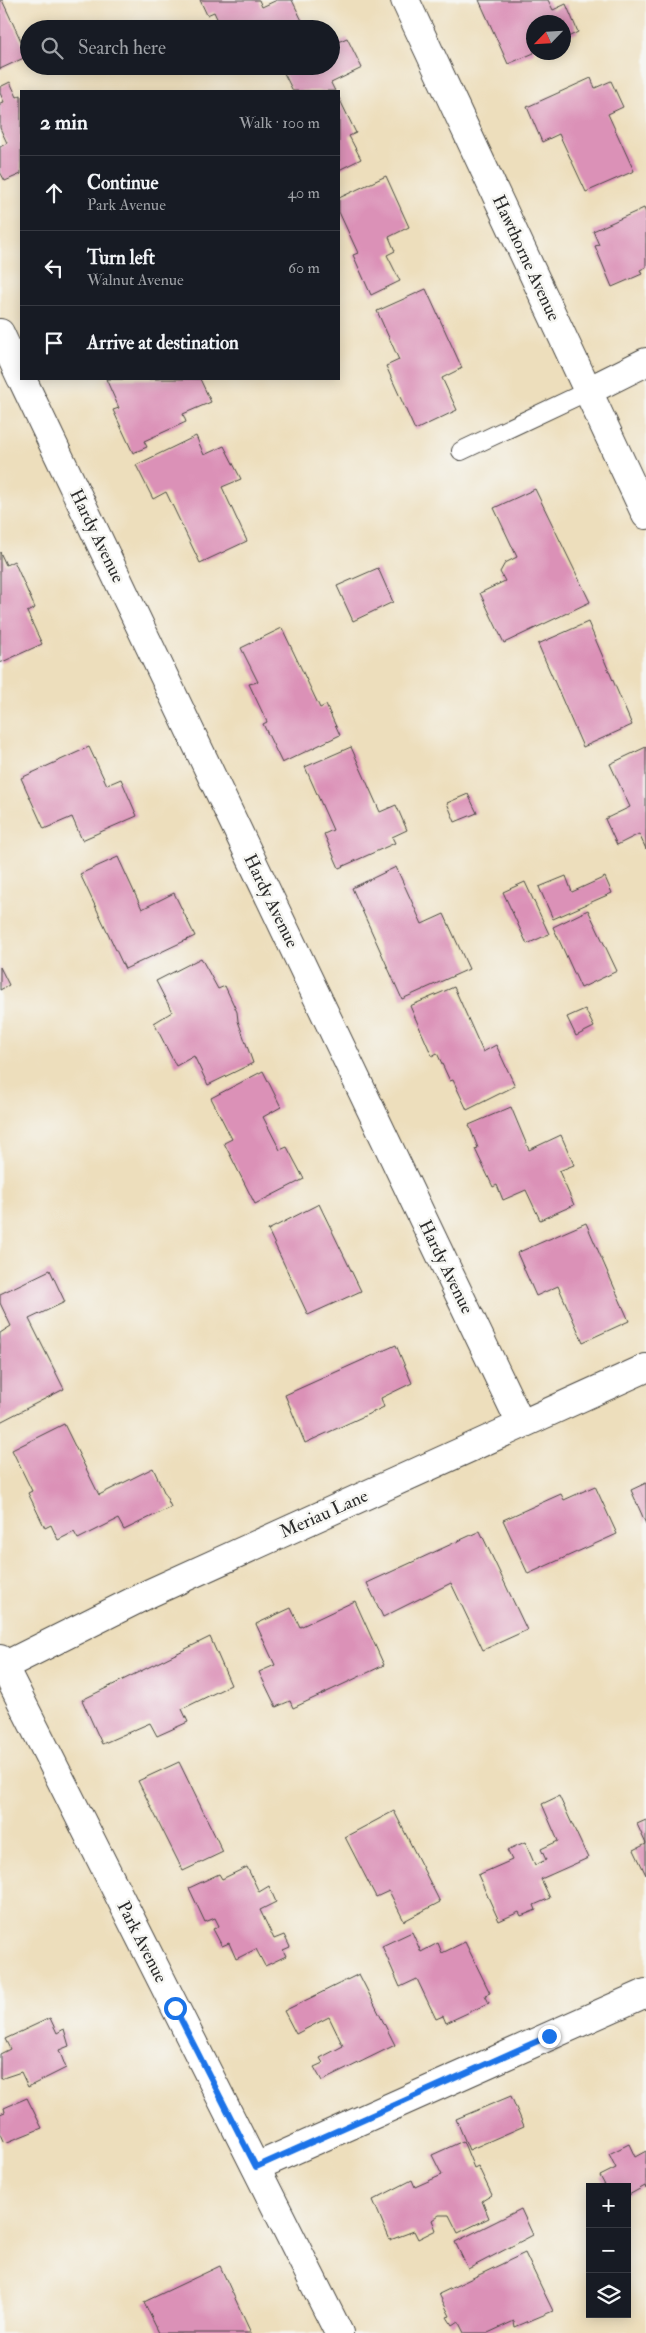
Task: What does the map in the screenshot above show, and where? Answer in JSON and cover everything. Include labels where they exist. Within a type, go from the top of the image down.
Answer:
[{"type":"street","name":"Hawthorne Avenue","points":[[406,0],[646,515]]},
{"type":"street","name":"Hardy Avenue","points":[[0,333],[20,374]]},
{"type":"street","points":[[588,391],[646,362]]},
{"type":"street","name":"Hardy Avenue","points":[[23,380],[521,1424]]},
{"type":"street","name":"Meriau Lane","points":[[2,1662],[646,1368]]},
{"type":"street","name":"Park Avenue","points":[[2,1662],[339,2333]]},
{"type":"street","points":[[256,2167],[646,1993]]},
{"type":"lane","points":[[461,451],[588,391]]},
{"type":"building","points":[[0,0],[2,0],[20,39],[20,60],[0,69]]},
{"type":"building","points":[[200,0],[259,0],[262,7],[277,0],[292,0],[302,20],[218,20],[214,12],[207,15]]},
{"type":"building","points":[[479,0],[548,0],[553,10],[566,4],[571,15],[526,15],[526,56],[508,64]]},
{"type":"building","points":[[571,16],[578,32],[571,36]]},
{"type":"building","points":[[347,38],[362,68],[331,83],[334,90],[292,90],[285,75],[340,75],[340,41]]},
{"type":"building","points":[[591,78],[595,88],[611,81],[623,107],[608,114],[634,171],[586,192],[559,134],[542,142],[527,107]]},
{"type":"building","points":[[10,82],[17,97],[20,96],[20,174],[5,181],[0,172],[0,147],[7,143],[0,128],[0,103],[4,102],[0,93],[0,87]]},
{"type":"building","points":[[340,100],[356,133],[349,136],[361,159],[340,170]]},
{"type":"building","points":[[386,176],[409,227],[389,237],[395,251],[387,255],[400,281],[371,295],[353,255],[358,253],[340,214],[340,198]]},
{"type":"building","points":[[644,208],[646,213],[646,267],[640,270],[642,274],[612,287],[595,246],[599,245],[593,231]]},
{"type":"building","points":[[426,289],[462,368],[442,378],[457,410],[415,430],[386,366],[399,360],[377,311]]},
{"type":"building","points":[[106,380],[200,380],[211,402],[183,414],[186,422],[144,441],[147,447],[133,453],[113,410],[119,408]]},
{"type":"building","points":[[196,436],[204,455],[224,446],[241,479],[222,487],[247,541],[200,563],[166,492],[153,499],[136,465]]},
{"type":"building","points":[[535,489],[590,602],[504,643],[480,593],[505,581],[500,572],[505,563],[517,557],[494,508]]},
{"type":"building","points":[[0,552],[6,565],[14,561],[35,608],[27,612],[42,644],[0,663]]},
{"type":"building","points":[[378,568],[393,602],[353,621],[337,586]]},
{"type":"building","points":[[588,622],[632,725],[583,747],[538,644]]},
{"type":"building","points":[[282,628],[320,708],[326,705],[340,735],[282,763],[263,724],[267,722],[249,684],[258,682],[241,648]]},
{"type":"building","points":[[89,747],[107,785],[121,779],[137,816],[82,840],[72,817],[44,829],[21,778]]},
{"type":"building","points":[[351,747],[380,812],[396,805],[407,830],[392,837],[395,843],[339,868],[324,834],[333,830],[305,767]]},
{"type":"building","points":[[646,747],[646,849],[639,834],[617,845],[605,819],[630,807],[610,764]]},
{"type":"building","points":[[468,794],[477,813],[455,822],[447,803]]},
{"type":"building","points":[[118,857],[142,909],[174,893],[195,936],[125,969],[80,874]]},
{"type":"building","points":[[396,867],[422,924],[444,914],[469,969],[402,999],[352,888]]},
{"type":"building","points":[[566,876],[572,892],[605,877],[612,893],[553,919],[539,887]]},
{"type":"building","points":[[525,882],[549,934],[527,944],[503,892]]},
{"type":"building","points":[[588,910],[617,971],[581,988],[553,927]]},
{"type":"building","points":[[201,958],[218,989],[225,986],[237,1012],[238,1021],[253,1063],[208,1085],[194,1056],[176,1066],[154,1023],[172,1012],[156,981]]},
{"type":"building","points":[[0,967],[9,985],[0,990]]},
{"type":"building","points":[[454,987],[483,1052],[496,1045],[515,1086],[467,1110],[453,1080],[450,1081],[437,1053],[432,1056],[410,1006]]},
{"type":"building","points":[[585,1009],[594,1027],[576,1036],[567,1017]]},
{"type":"building","points":[[263,1071],[281,1107],[263,1117],[280,1150],[287,1147],[304,1179],[255,1204],[224,1143],[232,1139],[211,1098]]},
{"type":"building","points":[[511,1107],[529,1150],[561,1135],[574,1165],[559,1171],[574,1205],[540,1220],[526,1190],[503,1200],[497,1185],[493,1187],[475,1149],[478,1148],[469,1125]]},
{"type":"building","points":[[319,1204],[361,1291],[308,1315],[268,1230]]},
{"type":"building","points":[[586,1223],[629,1321],[583,1342],[558,1286],[536,1296],[517,1253]]},
{"type":"building","points":[[50,1270],[65,1302],[29,1319],[64,1389],[0,1422],[0,1333],[11,1326],[0,1303],[0,1294]]},
{"type":"building","points":[[396,1345],[412,1383],[381,1398],[384,1407],[305,1443],[285,1395]]},
{"type":"building","points":[[64,1424],[99,1495],[153,1468],[171,1507],[124,1530],[118,1519],[78,1539],[74,1532],[58,1540],[51,1525],[45,1528],[28,1493],[32,1491],[12,1450]]},
{"type":"building","points":[[646,1483],[646,1524],[631,1490]]},
{"type":"building","points":[[595,1486],[617,1534],[528,1574],[503,1520],[561,1494],[564,1500]]},
{"type":"building","points":[[480,1531],[527,1630],[483,1650],[451,1583],[383,1617],[367,1583]]},
{"type":"building","points":[[355,1601],[384,1665],[293,1708],[290,1701],[276,1707],[259,1672],[275,1665],[256,1624],[291,1608],[300,1627]]},
{"type":"building","points":[[210,1637],[231,1685],[182,1709],[188,1722],[157,1736],[150,1723],[102,1744],[82,1700]]},
{"type":"building","points":[[179,1762],[223,1852],[183,1871],[138,1781]]},
{"type":"building","points":[[559,1796],[588,1858],[541,1879],[550,1898],[534,1905],[536,1910],[521,1916],[519,1912],[499,1921],[478,1875],[512,1860],[507,1850],[525,1842],[535,1865],[546,1860],[541,1849],[558,1841],[542,1804]]},
{"type":"building","points":[[394,1811],[440,1902],[404,1921],[389,1891],[376,1897],[345,1837]]},
{"type":"building","points":[[646,1820],[646,1844],[637,1824]]},
{"type":"building","points":[[646,1844],[646,1875],[634,1850]]},
{"type":"building","points":[[247,1867],[259,1892],[269,1886],[276,1902],[260,1910],[274,1939],[284,1935],[290,1947],[283,1950],[286,1956],[265,1966],[256,1949],[236,1959],[229,1943],[222,1946],[213,1929],[219,1926],[215,1918],[205,1922],[189,1888],[219,1874],[222,1879]]},
{"type":"building","points":[[412,1932],[421,1952],[438,1943],[442,1953],[465,1942],[490,1993],[485,1995],[489,2003],[446,2023],[443,2016],[436,2019],[417,1979],[400,1987],[382,1946]]},
{"type":"building","points":[[359,1974],[395,2045],[322,2081],[314,2067],[323,2063],[320,2058],[343,2046],[329,2017],[296,2034],[284,2011]]},
{"type":"building","points":[[50,2018],[57,2033],[64,2029],[69,2046],[59,2050],[66,2068],[28,2087],[21,2072],[0,2079],[0,2054],[10,2049],[5,2039]]},
{"type":"building","points":[[511,2096],[524,2126],[469,2150],[456,2119]]},
{"type":"building","points":[[27,2098],[42,2128],[5,2143],[0,2132],[0,2114],[5,2112],[4,2108]]},
{"type":"building","points":[[463,2141],[474,2168],[478,2166],[492,2195],[482,2201],[489,2218],[458,2233],[449,2215],[439,2215],[432,2220],[436,2230],[418,2239],[414,2231],[390,2240],[373,2200],[412,2180],[415,2187],[442,2175],[432,2155]]},
{"type":"building","points":[[629,2144],[635,2157],[646,2151],[646,2189],[645,2186],[631,2194],[631,2183],[604,2183],[600,2176],[616,2168],[609,2154]]},
{"type":"building","points":[[521,2209],[533,2235],[468,2269],[455,2242]]},
{"type":"building","points":[[525,2253],[553,2311],[515,2327],[514,2321],[488,2333],[464,2333],[458,2321],[452,2325],[447,2317],[450,2316],[439,2294]]},
{"type":"building","points":[[220,2266],[251,2333],[159,2333],[144,2302]]},
{"type":"route","points":[[175,2008],[256,2167],[549,2036]]}]
